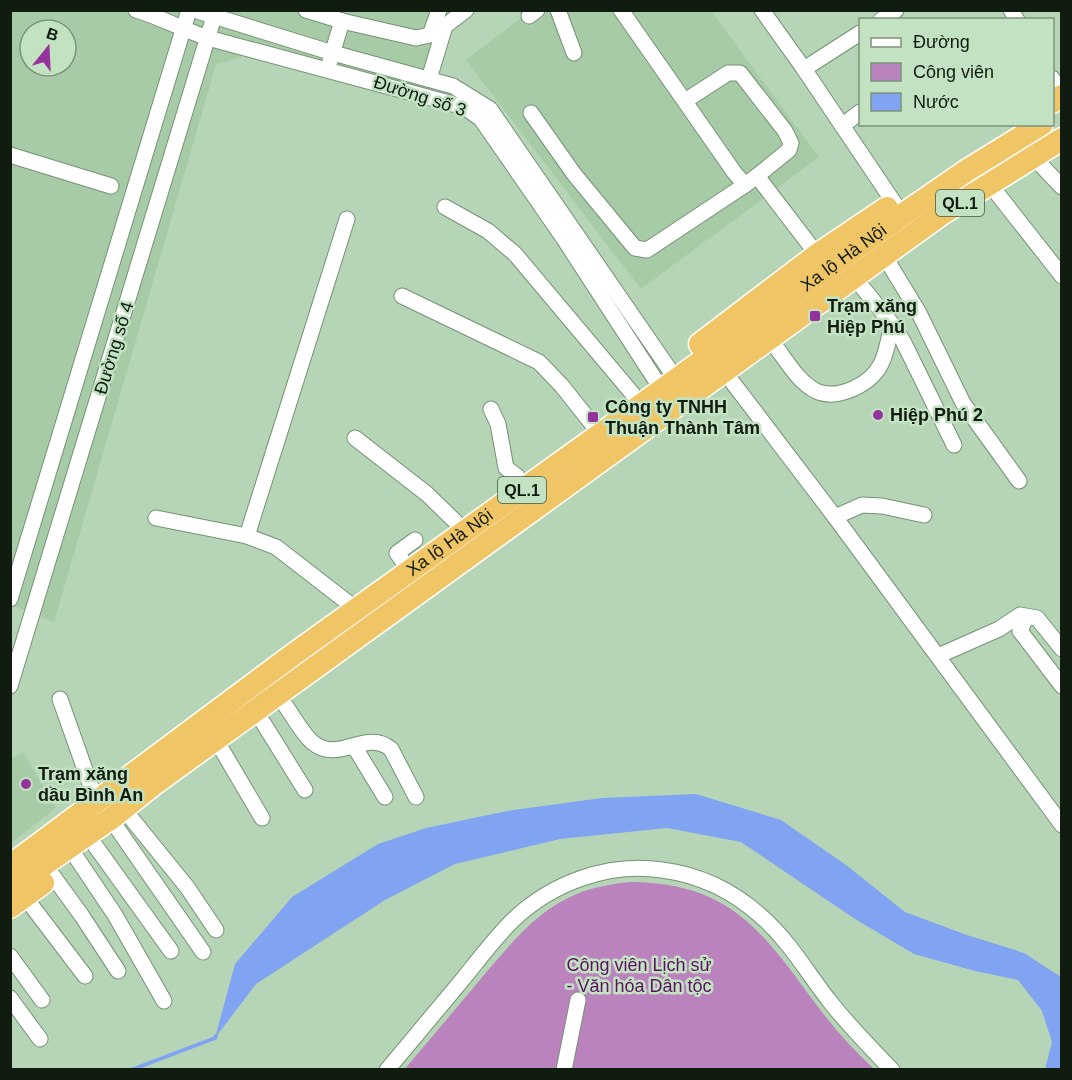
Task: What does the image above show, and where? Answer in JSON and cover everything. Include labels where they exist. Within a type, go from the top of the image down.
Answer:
[{"type":"highway","name":"Xa lộ Hà Nội","points":[[15,897],[53,876],[110,811],[351,605],[407,567],[823,262],[1014,126]]},
{"type":"highway","name":"Xa lộ Hà Nội","points":[[898,209],[966,171],[1039,126]]},
{"type":"highway","name":"Xa lộ Hà Nội","points":[[10,866],[222,750],[727,375],[788,325],[858,274],[940,215],[1062,139]]},
{"type":"highway","name":"Xa lộ Hà Nội","points":[[858,274],[888,262],[1062,150]]},
{"type":"highway","name":"Xa lộ Hà Nội","points":[[10,849],[110,811],[154,784],[727,375],[776,346],[783,339],[788,325]]},
{"type":"highway","name":"Xa lộ Hà Nội","points":[[15,897],[71,855],[94,844],[110,811]]},
{"type":"street","name":"Đường số 3","points":[[136,10],[162,18],[184,30],[208,38],[453,104],[470,103],[490,109],[665,379]]},
{"type":"street","points":[[162,18],[187,10]]},
{"type":"street","name":"Đường số 4","points":[[10,599],[184,30],[187,10]]},
{"type":"street","name":"Đường số 3","points":[[194,10],[215,13],[333,53],[453,86],[470,103]]},
{"type":"street","points":[[306,10],[416,38],[429,35],[439,10]]},
{"type":"street","points":[[429,79],[445,26],[466,10]]},
{"type":"street","points":[[558,10],[574,53]]},
{"type":"street","points":[[621,10],[685,101],[823,262]]},
{"type":"street","points":[[762,10],[898,209]]},
{"type":"street","name":"Đường số 4","points":[[10,686],[215,13]]},
{"type":"street","points":[[327,69],[342,21]]},
{"type":"street","points":[[804,69],[859,34]]},
{"type":"street","points":[[531,113],[574,174],[635,248],[647,250],[751,180],[789,150],[791,143],[785,131],[740,74],[728,73],[685,101]]},
{"type":"street","points":[[1054,80],[1062,95]]},
{"type":"street","points":[[842,126],[859,113]]},
{"type":"street","points":[[10,155],[111,186]]},
{"type":"street","points":[[1039,163],[1062,187]]},
{"type":"street","points":[[996,192],[1062,276]]},
{"type":"street","points":[[445,207],[488,231],[515,254],[637,400]]},
{"type":"street","points":[[247,536],[347,219]]},
{"type":"street","points":[[888,262],[919,313],[963,403],[1019,481]]},
{"type":"street","points":[[858,274],[903,341],[954,445]]},
{"type":"street","points":[[402,296],[539,362],[562,386],[596,429]]},
{"type":"street","points":[[776,346],[799,378],[807,385],[818,392],[843,393],[874,374],[885,354],[892,324]]},
{"type":"street","points":[[727,375],[835,517],[1062,825]]},
{"type":"street","points":[[492,408],[498,424],[506,468],[519,483]]},
{"type":"street","points":[[356,438],[427,494],[461,527]]},
{"type":"street","points":[[835,517],[862,505],[882,506],[924,515]]},
{"type":"street","points":[[156,518],[247,536],[276,547],[351,605]]},
{"type":"street","points":[[407,567],[397,553],[415,540]]},
{"type":"street","points":[[938,656],[976,641],[1020,615],[1037,618],[1062,650]]},
{"type":"street","points":[[1026,617],[1020,631],[1062,686]]},
{"type":"street","points":[[60,699],[110,811],[203,952]]},
{"type":"street","points":[[285,705],[312,742],[322,749],[335,752],[378,742],[385,744],[391,749],[416,797]]},
{"type":"street","points":[[262,721],[305,790]]},
{"type":"street","points":[[354,746],[385,797]]},
{"type":"street","points":[[222,750],[262,818]]},
{"type":"street","points":[[110,811],[180,878],[216,930]]},
{"type":"street","points":[[94,844],[171,951]]},
{"type":"street","points":[[71,855],[115,915],[164,1001]]},
{"type":"street","points":[[387,1070],[503,931],[525,910],[551,892],[582,878],[636,867],[688,875],[720,888],[751,907],[777,932],[842,1017],[892,1070]]},
{"type":"street","points":[[53,876],[118,971]]},
{"type":"street","points":[[15,897],[85,976]]},
{"type":"street","points":[[10,956],[42,1000]]},
{"type":"street","points":[[10,998],[40,1040]]},
{"type":"street","points":[[564,1070],[578,1000]]},
{"type":"shaded area","points":[[10,11],[471,11],[455,23],[426,101],[246,55],[216,65],[54,622],[11,605]]},
{"type":"shaded area","points":[[530,11],[711,11],[819,157],[641,289],[466,60]]},
{"type":"shaded area","name":"Trạm xăng dầu Bình An","points":[[23,752],[56,808],[11,843],[11,759]]},
{"type":"green space","name":"Công viên Lịch sử - Văn hóa Dân tộc","points":[[631,882],[667,885],[697,892],[723,904],[744,919],[783,960],[840,1034],[874,1069],[404,1070],[527,927],[561,901],[581,892]]},
{"type":"water","points":[[696,794],[781,820],[846,865],[905,912],[1024,953],[1061,977],[1061,1069],[1045,1069],[1052,1042],[1042,1011],[1018,980],[914,954],[855,919],[741,842],[667,828],[560,839],[455,864],[385,900],[256,984],[215,1038],[235,964],[292,897],[378,844],[426,828],[507,811],[602,798]]},
{"type":"waterway","points":[[131,1070],[216,1036]]},
{"type":"place","name":"Trạm xăng Hiệp Phú","points":[[815,316]]},
{"type":"place","name":"Hiệp Phú 2","points":[[878,415]]},
{"type":"place","name":"Công ty TNHH Thuận Thành Tâm","points":[[593,417]]},
{"type":"place","name":"Trạm xăng dầu Bình An","points":[[26,784]]}]
